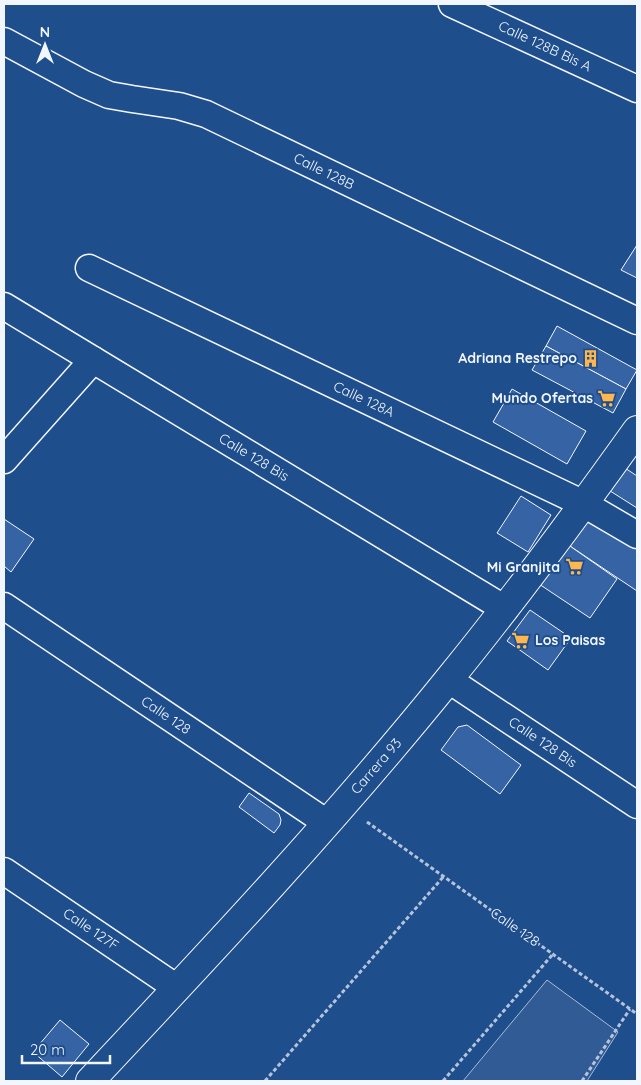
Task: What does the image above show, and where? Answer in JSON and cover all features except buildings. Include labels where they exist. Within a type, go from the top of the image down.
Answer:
[{"type":"street","name":"Calle 128B Bis A","points":[[452,4],[637,89]]},
{"type":"street","name":"Calle 128B","points":[[4,41],[84,84],[109,95],[179,106],[206,114],[637,321]]},
{"type":"street","name":"Calle 128A","points":[[89,268],[584,504],[637,535]]},
{"type":"street","name":"Calle 128 Bis","points":[[4,306],[505,609]]},
{"type":"street","points":[[4,460],[93,360]]},
{"type":"street","name":"Carrera 93","points":[[100,1078],[177,988],[247,914],[335,814],[449,680],[634,440]]},
{"type":"street","name":"Calle 128","points":[[4,606],[335,814]]},
{"type":"street","name":"Calle 128 Bis","points":[[449,680],[637,805]]},
{"type":"street","name":"Calle 127F","points":[[4,870],[177,988]]},
{"type":"path","name":"Calle 128","points":[[335,814],[444,876],[637,1014]]},
{"type":"path","points":[[265,1081],[444,876]]},
{"type":"path","points":[[443,1081],[553,954]]},
{"type":"path","points":[[582,1081],[630,1009]]},
{"type":"shaded area","points":[[547,980],[618,1032],[587,1081],[463,1081]]},
{"type":"place","name":"Adriana Restrepo","points":[[591,358]]},
{"type":"place","name":"Mundo Ofertas","points":[[607,398]]},
{"type":"place","name":"Mi Granjita","points":[[574,567]]},
{"type":"place","name":"Los Paisas","points":[[521,640]]}]
